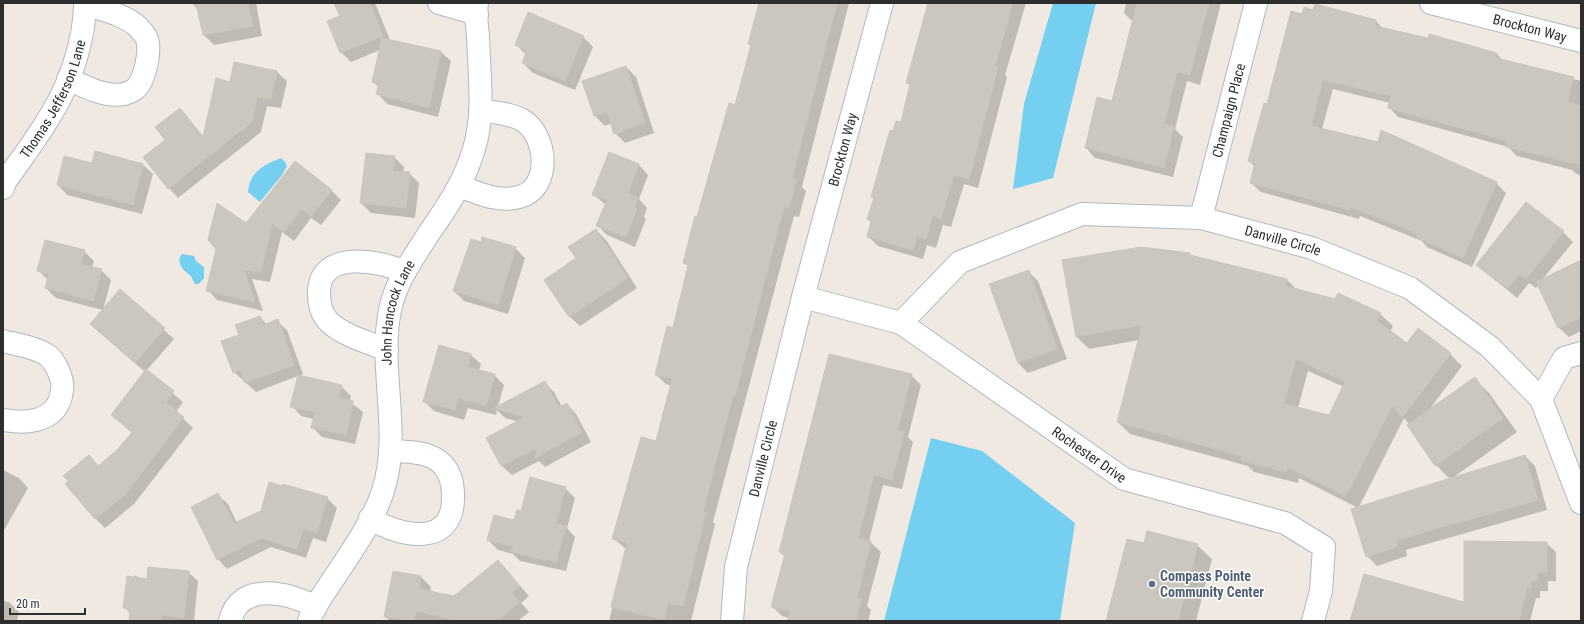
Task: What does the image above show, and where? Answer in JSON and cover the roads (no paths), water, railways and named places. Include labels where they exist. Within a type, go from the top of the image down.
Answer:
[{"type":"street","points":[[68,79],[90,89],[123,94],[135,89],[143,75],[147,61],[149,48],[146,37],[137,26],[121,17],[85,3]]},
{"type":"street","name":"Thomas Jefferson Lane","points":[[4,184],[54,110],[68,79],[79,47],[85,3]]},
{"type":"street","points":[[439,3],[477,9]]},
{"type":"street","name":"Brockton Way","points":[[803,297],[882,3]]},
{"type":"street","name":"Champaign Place","points":[[1201,218],[1256,3]]},
{"type":"street","name":"Brockton Way","points":[[1431,3],[1581,42]]},
{"type":"street","name":"John Hancock Lane","points":[[312,614],[370,518],[383,492],[390,451],[387,350],[390,309],[405,272],[465,176],[475,147],[480,110],[477,9]]},
{"type":"street","points":[[459,186],[491,197],[505,199],[519,198],[530,192],[539,181],[542,170],[540,144],[536,133],[523,120],[480,110]]},
{"type":"street","name":"Danville Circle","points":[[900,323],[960,262],[1082,214],[1201,218],[1312,248],[1410,288],[1490,347],[1541,399],[1581,503]]},
{"type":"street","points":[[387,350],[345,333],[330,322],[322,312],[319,288],[322,277],[332,268],[346,262],[358,261],[378,263],[405,272]]},
{"type":"street","name":"Rochester Drive","points":[[803,297],[900,323],[1124,479],[1285,523],[1324,547],[1321,591],[1313,621]]},
{"type":"street","name":"Danville Circle","points":[[732,621],[736,567],[803,297]]},
{"type":"street","points":[[3,341],[47,355],[58,368],[64,385],[59,403],[52,413],[38,420],[17,423],[3,420]]},
{"type":"street","points":[[1541,399],[1564,358],[1581,353]]},
{"type":"street","points":[[370,518],[384,527],[421,534],[437,531],[446,524],[452,515],[453,488],[450,475],[442,463],[431,456],[390,451]]},
{"type":"street","points":[[230,621],[238,604],[247,597],[258,593],[288,595],[312,614]]},
{"type":"water","points":[[1053,3],[1096,3],[1053,178],[1013,189],[1024,104]]},
{"type":"water","points":[[281,158],[287,166],[282,175],[260,202],[248,192],[251,179],[258,170]]},
{"type":"water","points":[[182,254],[194,256],[196,261],[204,267],[204,278],[199,284],[195,284],[191,276],[181,267],[179,259]]},
{"type":"water","points":[[931,438],[982,451],[1075,523],[1060,621],[884,621]]},
{"type":"place","name":"Compass Pointe Community Center","points":[[1152,584]]}]
